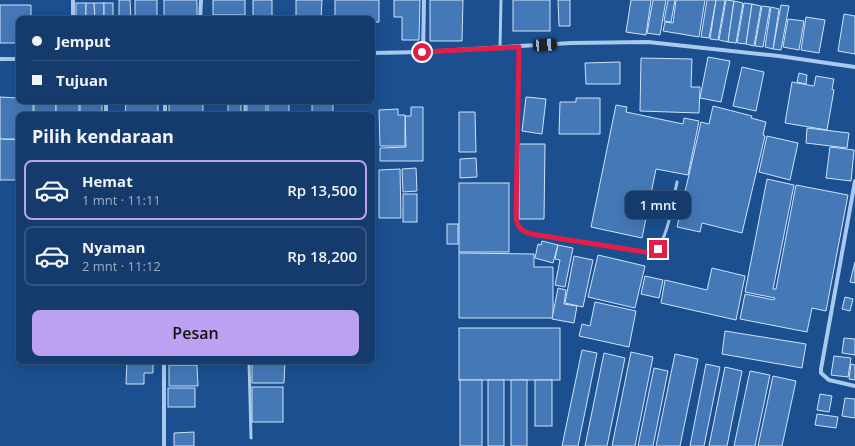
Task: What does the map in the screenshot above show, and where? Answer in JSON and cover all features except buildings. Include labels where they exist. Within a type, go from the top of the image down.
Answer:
[{"type":"street","points":[[73,0],[73,16]]},
{"type":"street","points":[[200,16],[201,0]]},
{"type":"street","points":[[422,52],[424,0]]},
{"type":"street","points":[[375,53],[422,52],[571,43],[648,42],[779,56],[855,67]]},
{"type":"street","points":[[0,59],[16,58]]},
{"type":"street","points":[[855,181],[821,369],[821,373],[829,380],[855,386]]},
{"type":"street","points":[[164,364],[164,446]]},
{"type":"lane","points":[[500,48],[501,0]]},
{"type":"lane","points":[[519,47],[516,218],[517,225],[520,230],[531,234],[653,253],[658,249],[664,237],[676,182]]},
{"type":"lane","points":[[249,364],[250,438]]},
{"type":"route","points":[[422,52],[519,47],[516,218],[517,225],[520,230],[531,234],[645,252],[653,253],[658,249]]}]
